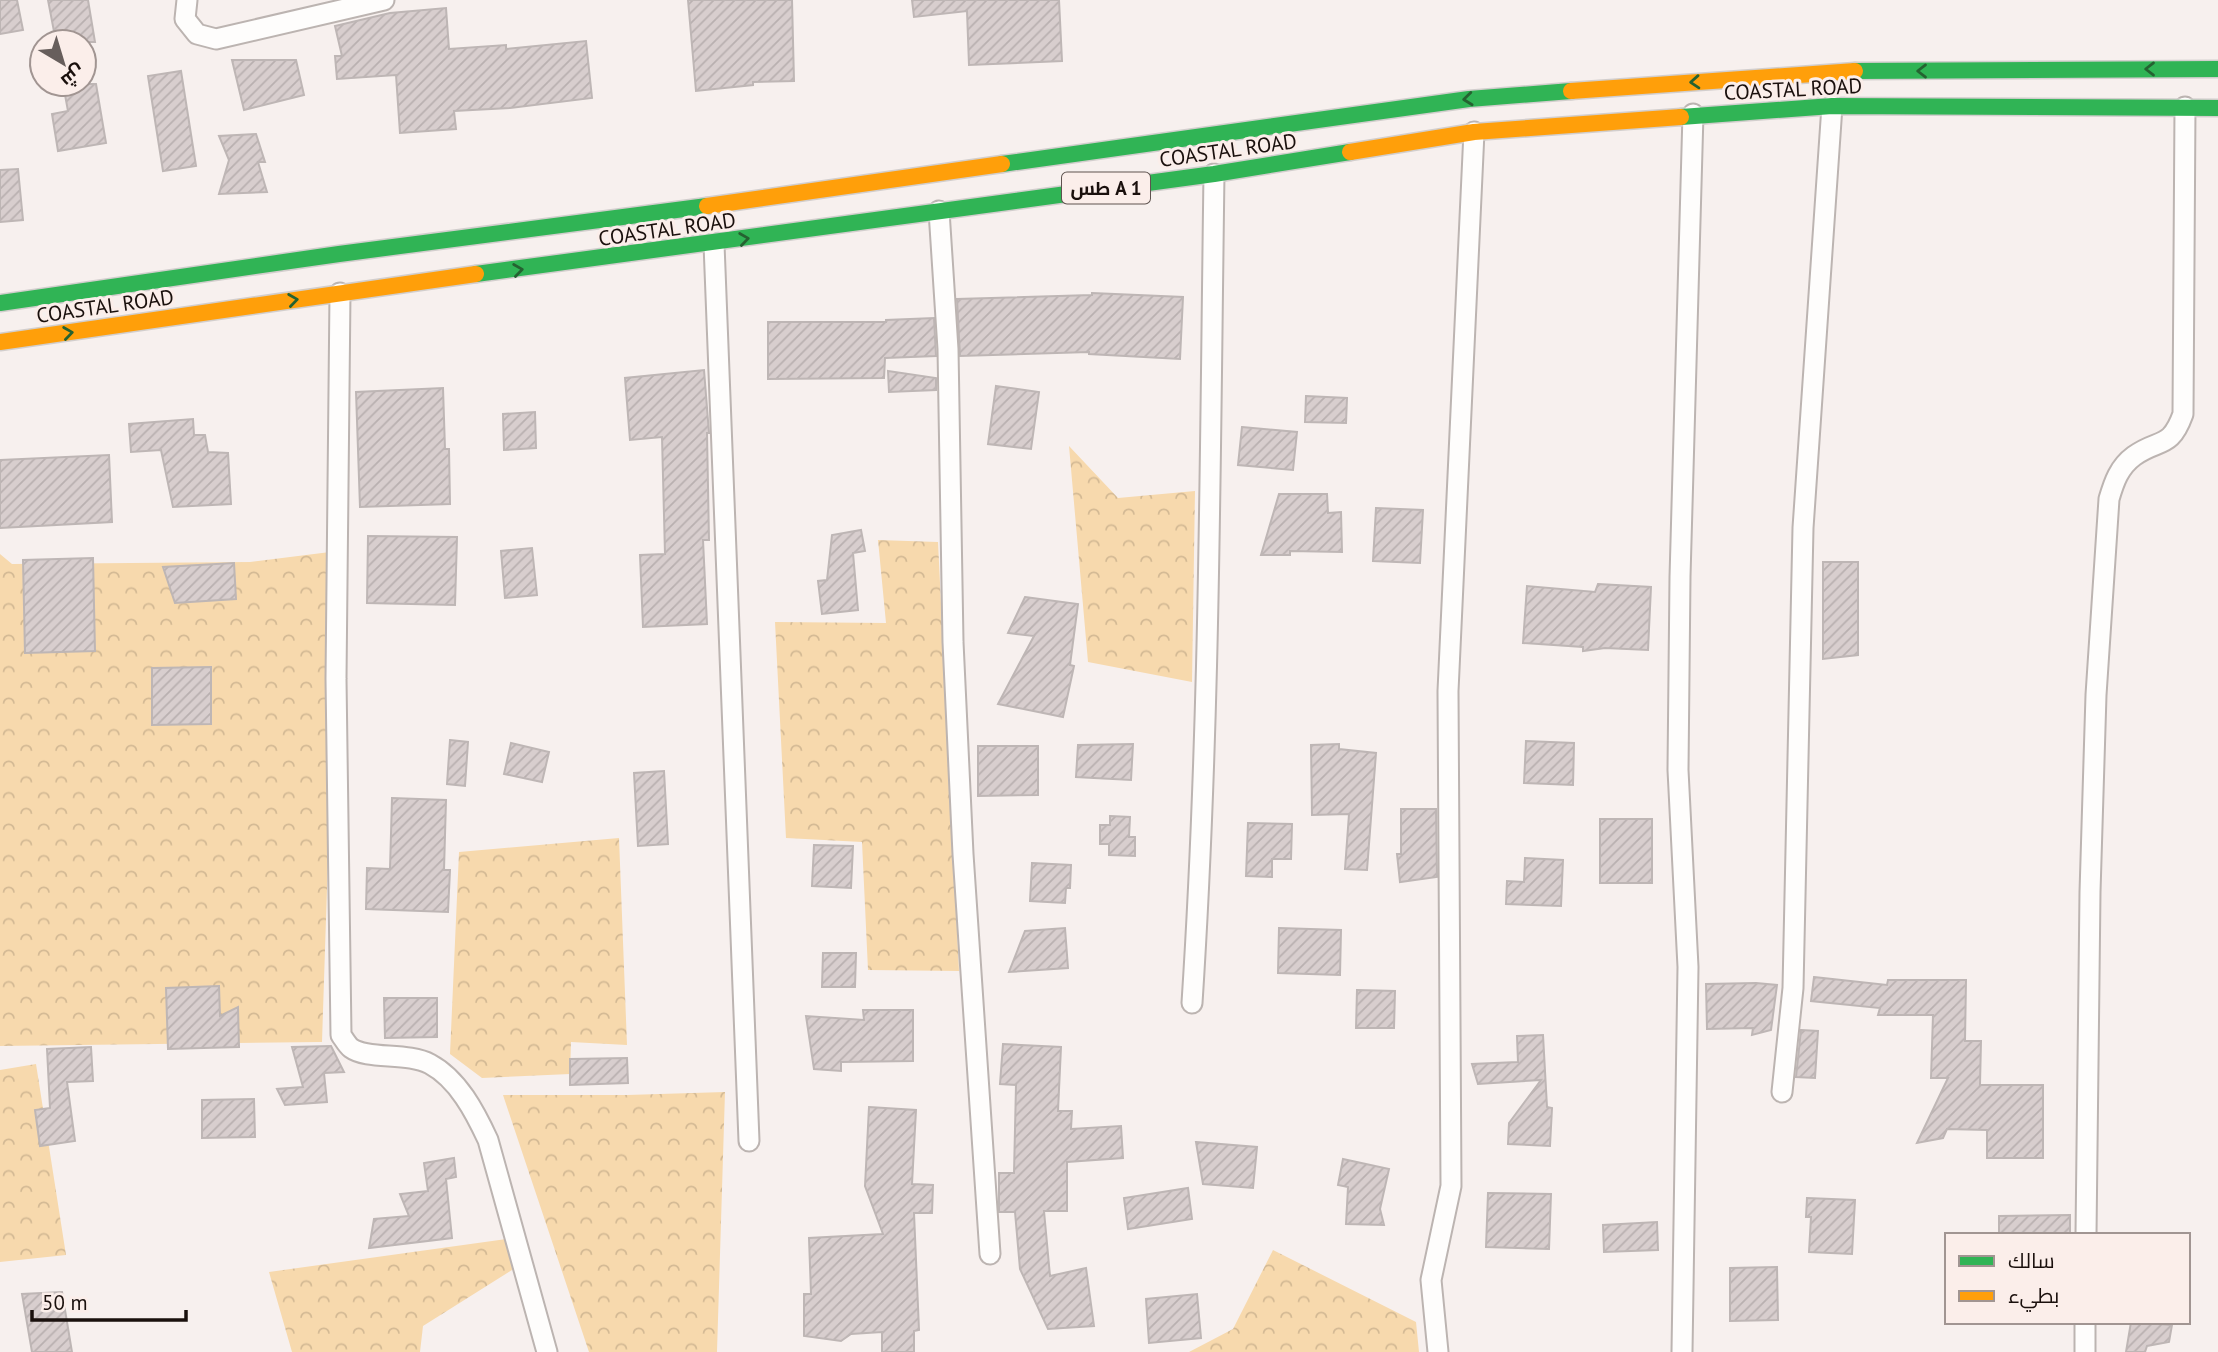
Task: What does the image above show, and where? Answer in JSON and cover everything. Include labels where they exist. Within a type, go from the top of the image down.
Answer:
[{"type":"highway","name":"COASTAL ROAD","points":[[0,303],[1469,99],[1845,71],[2218,69]]},
{"type":"highway","name":"COASTAL ROAD","points":[[0,342],[1213,174],[1474,132],[1832,106],[2218,108]]},
{"type":"street","points":[[187,0],[185,19],[197,34],[216,39],[384,0]]},
{"type":"street","points":[[1782,1092],[1793,988],[1803,528],[1832,106]]},
{"type":"street","points":[[2087,1233],[2090,892],[2096,695],[2109,499],[2116,475],[2134,456],[2169,440],[2178,429],[2183,414],[2185,107]]},
{"type":"street","points":[[1682,1352],[1688,967],[1678,758],[1693,114]]},
{"type":"street","points":[[1438,1352],[1431,1280],[1451,1186],[1448,691],[1474,132]]},
{"type":"street","points":[[1192,1003],[1201,873],[1206,704],[1213,174]]},
{"type":"street","points":[[939,211],[948,349],[953,642],[990,1254]]},
{"type":"street","points":[[715,244],[749,1141]]},
{"type":"street","points":[[340,293],[336,679],[341,1035],[349,1047],[360,1053],[398,1056],[429,1063],[461,1093],[477,1117],[488,1140],[547,1352]]},
{"type":"street","points":[[2085,1324],[2085,1352]]},
{"type":"green space","points":[[1069,446],[1118,498],[1195,491],[1192,682],[1088,662]]},
{"type":"green space","points":[[878,540],[938,542],[959,971],[868,970],[862,842],[786,838],[775,622],[886,623]]},
{"type":"green space","points":[[338,551],[322,1042],[0,1046],[0,554],[12,564],[250,562]]},
{"type":"green space","points":[[619,838],[627,1045],[571,1042],[570,1074],[482,1078],[450,1054],[459,852]]},
{"type":"green space","points":[[36,1064],[66,1255],[0,1262],[0,1070]]},
{"type":"green space","points":[[725,1092],[717,1352],[589,1352],[503,1095]]},
{"type":"green space","points":[[514,1238],[512,1270],[423,1326],[420,1352],[292,1352],[269,1272]]},
{"type":"green space","points":[[1273,1250],[1416,1322],[1419,1352],[1189,1352],[1233,1329]]},
{"type":"building","points":[[0,0],[17,0],[23,30],[0,34]]},
{"type":"building","points":[[48,0],[88,0],[93,28],[53,28]]},
{"type":"building","points":[[688,0],[792,0],[794,81],[753,82],[753,85],[696,91]]},
{"type":"building","points":[[912,0],[1059,0],[1062,61],[969,65],[967,11],[914,17]]},
{"type":"building","points":[[446,8],[449,49],[506,45],[506,49],[586,41],[592,98],[510,108],[454,111],[456,129],[400,133],[396,75],[337,79],[335,56],[342,56],[335,26],[390,13]]},
{"type":"building","points":[[232,60],[296,60],[304,95],[244,110]]},
{"type":"building","points":[[181,71],[196,166],[163,171],[148,76]]},
{"type":"building","points":[[98,96],[106,143],[58,151],[52,114],[68,111],[66,98],[98,98]]},
{"type":"building","points":[[256,134],[265,162],[258,162],[267,192],[219,194],[229,160],[219,136]]},
{"type":"building","points":[[18,169],[23,220],[0,222],[0,170]]},
{"type":"building","points":[[1092,293],[1183,297],[1180,359],[1089,352],[960,356],[957,299]]},
{"type":"building","points":[[934,318],[936,356],[885,358],[884,378],[768,379],[768,322],[886,322]]},
{"type":"building","points":[[704,370],[709,433],[709,540],[703,540],[707,624],[643,627],[640,555],[665,554],[662,437],[630,440],[625,378]]},
{"type":"building","points":[[888,371],[936,378],[936,390],[889,392]]},
{"type":"building","points":[[996,386],[1039,392],[1031,449],[988,444]]},
{"type":"building","points":[[443,388],[445,449],[449,449],[450,504],[360,507],[356,392]]},
{"type":"building","points":[[1306,396],[1347,398],[1346,423],[1305,422]]},
{"type":"building","points":[[535,412],[536,448],[504,450],[503,414]]},
{"type":"building","points":[[193,419],[194,435],[205,435],[208,452],[228,453],[231,504],[173,507],[161,450],[131,452],[129,424]]},
{"type":"building","points":[[1242,427],[1297,432],[1293,470],[1238,465]]},
{"type":"building","points":[[109,455],[112,522],[0,528],[0,460]]},
{"type":"building","points":[[1279,494],[1327,494],[1328,513],[1341,512],[1342,552],[1290,551],[1290,555],[1261,555]]},
{"type":"building","points":[[1376,508],[1423,510],[1420,563],[1373,561]]},
{"type":"building","points":[[861,530],[865,551],[853,553],[858,610],[822,614],[818,581],[827,580],[832,535]]},
{"type":"building","points":[[368,536],[457,537],[455,605],[367,603]]},
{"type":"building","points":[[532,548],[537,595],[505,598],[501,551]]},
{"type":"building","points":[[93,558],[95,651],[25,653],[23,560]]},
{"type":"building","points":[[1823,562],[1858,562],[1858,655],[1823,659]]},
{"type":"building","points":[[234,563],[236,599],[175,603],[163,567]]},
{"type":"building","points":[[1598,584],[1651,587],[1648,650],[1605,648],[1583,651],[1583,647],[1523,643],[1527,586],[1595,592]]},
{"type":"building","points":[[1025,597],[1078,604],[1070,665],[1074,666],[1063,717],[998,704],[1034,636],[1008,633]]},
{"type":"building","points":[[211,667],[211,724],[152,725],[152,668]]},
{"type":"building","points":[[450,740],[468,742],[465,786],[447,784]]},
{"type":"building","points":[[1526,741],[1574,743],[1573,785],[1524,783]]},
{"type":"building","points":[[511,743],[549,752],[542,782],[504,774]]},
{"type":"building","points":[[1133,744],[1131,780],[1076,777],[1078,745]]},
{"type":"building","points":[[1339,744],[1339,749],[1376,753],[1367,870],[1345,869],[1349,814],[1312,815],[1311,745]]},
{"type":"building","points":[[978,746],[1038,746],[1038,795],[978,796]]},
{"type":"building","points":[[664,771],[668,844],[638,846],[634,773]]},
{"type":"building","points":[[392,798],[446,800],[444,870],[450,870],[448,912],[366,909],[367,868],[390,869]]},
{"type":"building","points":[[1401,809],[1436,809],[1437,877],[1400,882],[1397,854],[1401,854]]},
{"type":"building","points":[[1110,816],[1130,817],[1129,837],[1135,837],[1135,856],[1109,855],[1109,844],[1100,844],[1100,825],[1110,825]]},
{"type":"building","points":[[1600,819],[1652,819],[1652,883],[1600,883]]},
{"type":"building","points":[[1248,823],[1292,824],[1291,859],[1272,859],[1272,877],[1246,876]]},
{"type":"building","points":[[814,845],[853,846],[851,888],[812,886]]},
{"type":"building","points":[[1525,858],[1563,860],[1561,906],[1506,904],[1507,881],[1524,882]]},
{"type":"building","points":[[1032,863],[1071,865],[1070,888],[1066,888],[1065,903],[1030,901]]},
{"type":"building","points":[[1065,928],[1068,968],[1009,972],[1025,931]]},
{"type":"building","points":[[1279,928],[1341,930],[1340,975],[1278,973]]},
{"type":"building","points":[[823,953],[856,953],[855,987],[822,987]]},
{"type":"building","points":[[1814,977],[1887,985],[1888,980],[1966,980],[1965,1041],[1981,1041],[1980,1085],[2043,1085],[2043,1158],[1987,1158],[1987,1130],[1947,1129],[1943,1138],[1917,1143],[1948,1078],[1931,1078],[1933,1015],[1878,1015],[1880,1008],[1811,1001]]},
{"type":"building","points":[[1706,984],[1777,985],[1771,1030],[1752,1035],[1753,1028],[1707,1029]]},
{"type":"building","points":[[219,986],[220,1016],[238,1007],[239,1047],[168,1049],[166,988]]},
{"type":"building","points":[[1357,990],[1395,991],[1394,1028],[1356,1028]]},
{"type":"building","points":[[384,998],[437,998],[437,1037],[385,1038]]},
{"type":"building","points":[[863,1010],[913,1010],[913,1061],[841,1062],[841,1071],[814,1069],[806,1016],[864,1020]]},
{"type":"building","points":[[1801,1030],[1818,1031],[1815,1078],[1796,1077]]},
{"type":"building","points":[[1543,1035],[1547,1107],[1552,1108],[1550,1146],[1508,1144],[1509,1123],[1541,1080],[1478,1084],[1472,1064],[1518,1062],[1517,1036]]},
{"type":"building","points":[[1003,1044],[1061,1047],[1058,1111],[1072,1111],[1071,1129],[1121,1126],[1123,1158],[1067,1162],[1067,1211],[1044,1211],[1050,1276],[1086,1268],[1094,1326],[1048,1329],[1020,1269],[1015,1212],[999,1212],[999,1173],[1014,1173],[1016,1085],[1000,1084]]},
{"type":"building","points":[[331,1046],[344,1072],[324,1073],[327,1102],[285,1105],[277,1089],[303,1087],[292,1047]]},
{"type":"building","points":[[91,1047],[93,1081],[67,1082],[75,1141],[40,1146],[35,1110],[50,1108],[47,1049]]},
{"type":"building","points":[[627,1058],[628,1083],[570,1085],[570,1059]]},
{"type":"building","points":[[254,1099],[255,1137],[202,1138],[202,1100]]},
{"type":"building","points":[[869,1107],[916,1110],[912,1184],[933,1185],[932,1213],[914,1213],[919,1330],[914,1331],[914,1352],[882,1352],[882,1332],[851,1334],[841,1341],[804,1336],[804,1294],[811,1294],[809,1238],[883,1234],[865,1186]]},
{"type":"building","points":[[1196,1142],[1257,1147],[1253,1188],[1203,1184]]},
{"type":"building","points":[[454,1158],[456,1177],[446,1179],[452,1238],[369,1248],[374,1219],[409,1216],[400,1194],[428,1191],[424,1163]]},
{"type":"building","points":[[1343,1159],[1389,1169],[1380,1209],[1384,1225],[1346,1224],[1348,1187],[1338,1185]]},
{"type":"building","points":[[1188,1188],[1192,1219],[1128,1229],[1124,1198]]},
{"type":"building","points":[[1488,1193],[1551,1194],[1549,1249],[1486,1247]]},
{"type":"building","points":[[1807,1198],[1855,1200],[1852,1254],[1809,1252],[1811,1217],[1806,1217]]},
{"type":"building","points":[[2070,1215],[2070,1233],[1999,1233],[1999,1216]]},
{"type":"building","points":[[1657,1222],[1658,1250],[1604,1252],[1603,1225]]},
{"type":"building","points":[[1777,1267],[1778,1320],[1730,1321],[1730,1268]]},
{"type":"building","points":[[62,1292],[72,1352],[32,1352],[22,1294]]},
{"type":"building","points":[[1197,1294],[1201,1338],[1149,1343],[1146,1299]]},
{"type":"building","points":[[2131,1324],[2172,1325],[2169,1342],[2147,1346],[2145,1352],[2126,1352]]},
{"type":"traffic: fast","points":[[1855,71],[2218,69]]},
{"type":"traffic: fast","points":[[1002,164],[1469,99],[1571,91]]},
{"type":"traffic: fast","points":[[1681,117],[1832,106],[2218,108]]},
{"type":"traffic: fast","points":[[476,274],[1214,174],[1350,152]]},
{"type":"traffic: fast","points":[[0,303],[339,254],[707,206]]},
{"type":"traffic: slow","points":[[1571,91],[1855,71]]},
{"type":"traffic: slow","points":[[1350,152],[1474,132],[1681,117]]},
{"type":"traffic: slow","points":[[707,206],[1002,164]]},
{"type":"traffic: slow","points":[[0,342],[476,274]]}]
